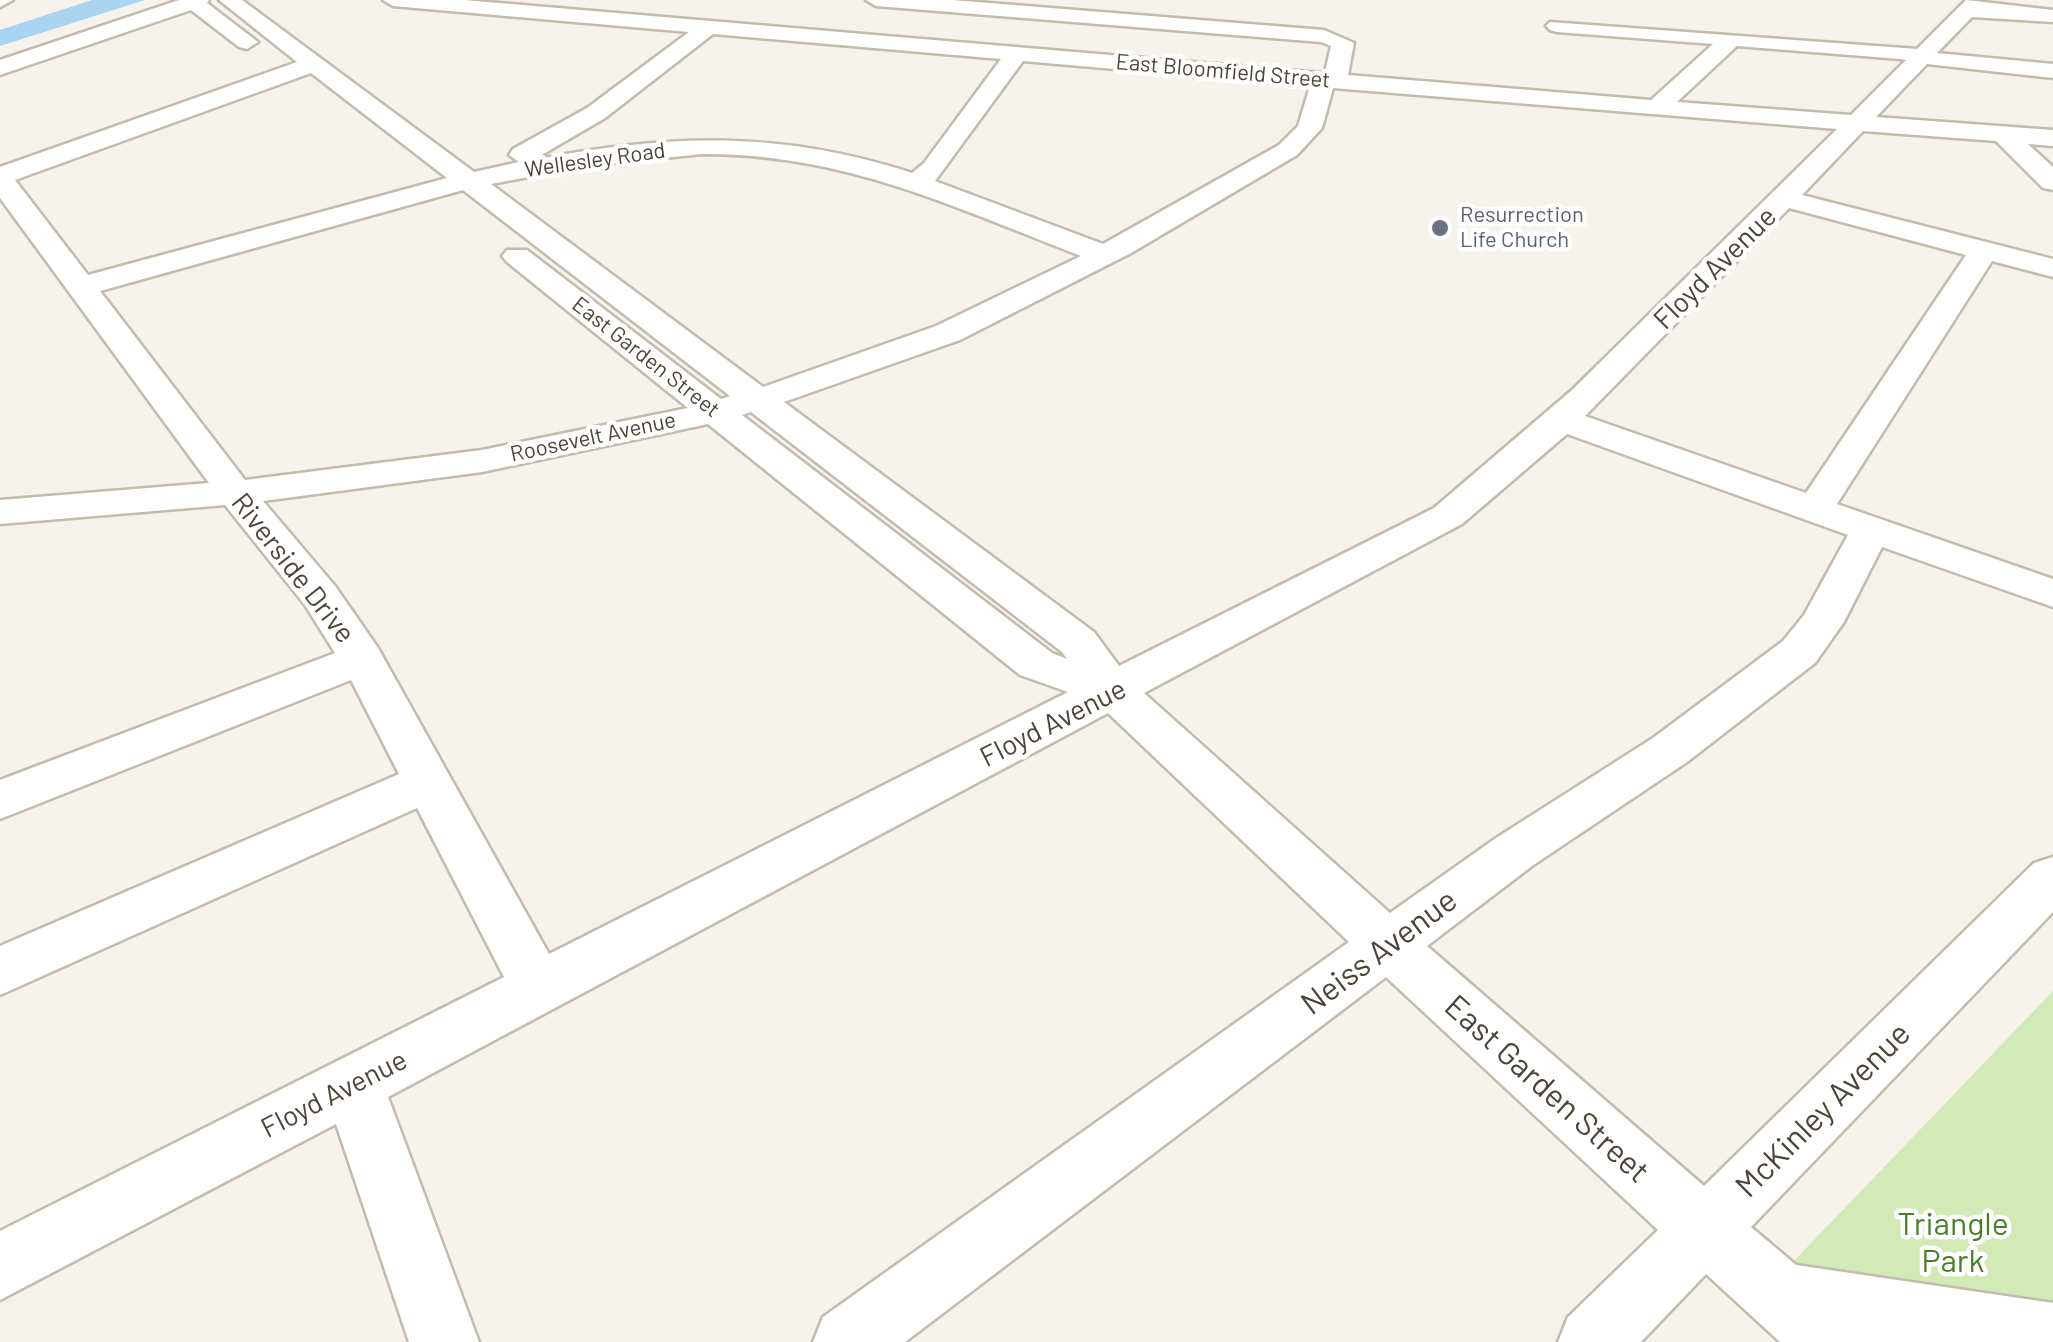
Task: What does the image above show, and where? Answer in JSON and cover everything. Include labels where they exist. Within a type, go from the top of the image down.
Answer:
[{"type":"street","name":"East Bloomfield Street","points":[[393,0],[2053,138]]},
{"type":"street","points":[[530,12],[551,0]]},
{"type":"street","points":[[592,17],[618,0]]},
{"type":"street","points":[[876,0],[1324,36],[1343,43],[1348,24],[1342,20],[1260,12]]},
{"type":"street","points":[[0,68],[214,2]]},
{"type":"street","name":"East Garden Street","points":[[214,2],[298,70],[431,188],[1036,664],[1114,692]]},
{"type":"street","points":[[1972,5],[2053,16]]},
{"type":"street","name":"Floyd Avenue","points":[[0,1266],[1448,516],[1503,476],[1562,420],[1785,199],[1972,5]]},
{"type":"street","points":[[1587,28],[1617,7]]},
{"type":"street","points":[[1557,26],[1900,52],[1922,58],[2053,70]]},
{"type":"street","points":[[465,180],[561,136],[610,105],[709,27]]},
{"type":"street","points":[[1657,108],[1732,39]]},
{"type":"street","name":"Roosevelt Avenue","points":[[0,512],[237,495],[372,479],[487,460],[760,399],[945,334],[1040,292],[1302,139],[1310,128],[1343,43]]},
{"type":"street","points":[[914,185],[933,170],[1017,53]]},
{"type":"street","points":[[0,178],[298,70]]},
{"type":"street","name":"East Garden Street","points":[[298,70],[465,180],[1078,642],[1114,692],[1388,945],[1831,1342]]},
{"type":"street","points":[[2003,134],[2053,182]]},
{"type":"street","points":[[561,136],[598,156]]},
{"type":"street","name":"Wellesley Road","points":[[82,286],[465,180],[598,156],[686,148],[776,150],[856,165],[1106,256]]},
{"type":"street","name":"Riverside Drive","points":[[0,178],[237,495],[320,596],[362,659],[538,987]]},
{"type":"street","points":[[1785,199],[2053,268]]},
{"type":"street","points":[[1814,510],[1984,250]]},
{"type":"street","points":[[1562,420],[2053,594]]},
{"type":"street","name":"Neiss Avenue","points":[[848,1342],[1514,852],[1670,750],[1798,652],[1822,622],[1871,530]]},
{"type":"street","points":[[0,800],[362,659]]},
{"type":"street","points":[[0,971],[427,783]]},
{"type":"street","name":"McKinley Avenue","points":[[1592,1342],[2053,878]]},
{"type":"street","points":[[353,1085],[444,1342]]},
{"type":"street","points":[[1778,1297],[2053,1338]]},
{"type":"green space","name":"Triangle Park","points":[[2053,991],[2053,1342],[1790,1265]]},
{"type":"water","points":[[92,0],[145,0],[0,46],[0,30]]},
{"type":"place","name":"Resurrection Life Church","points":[[1440,228]]}]
